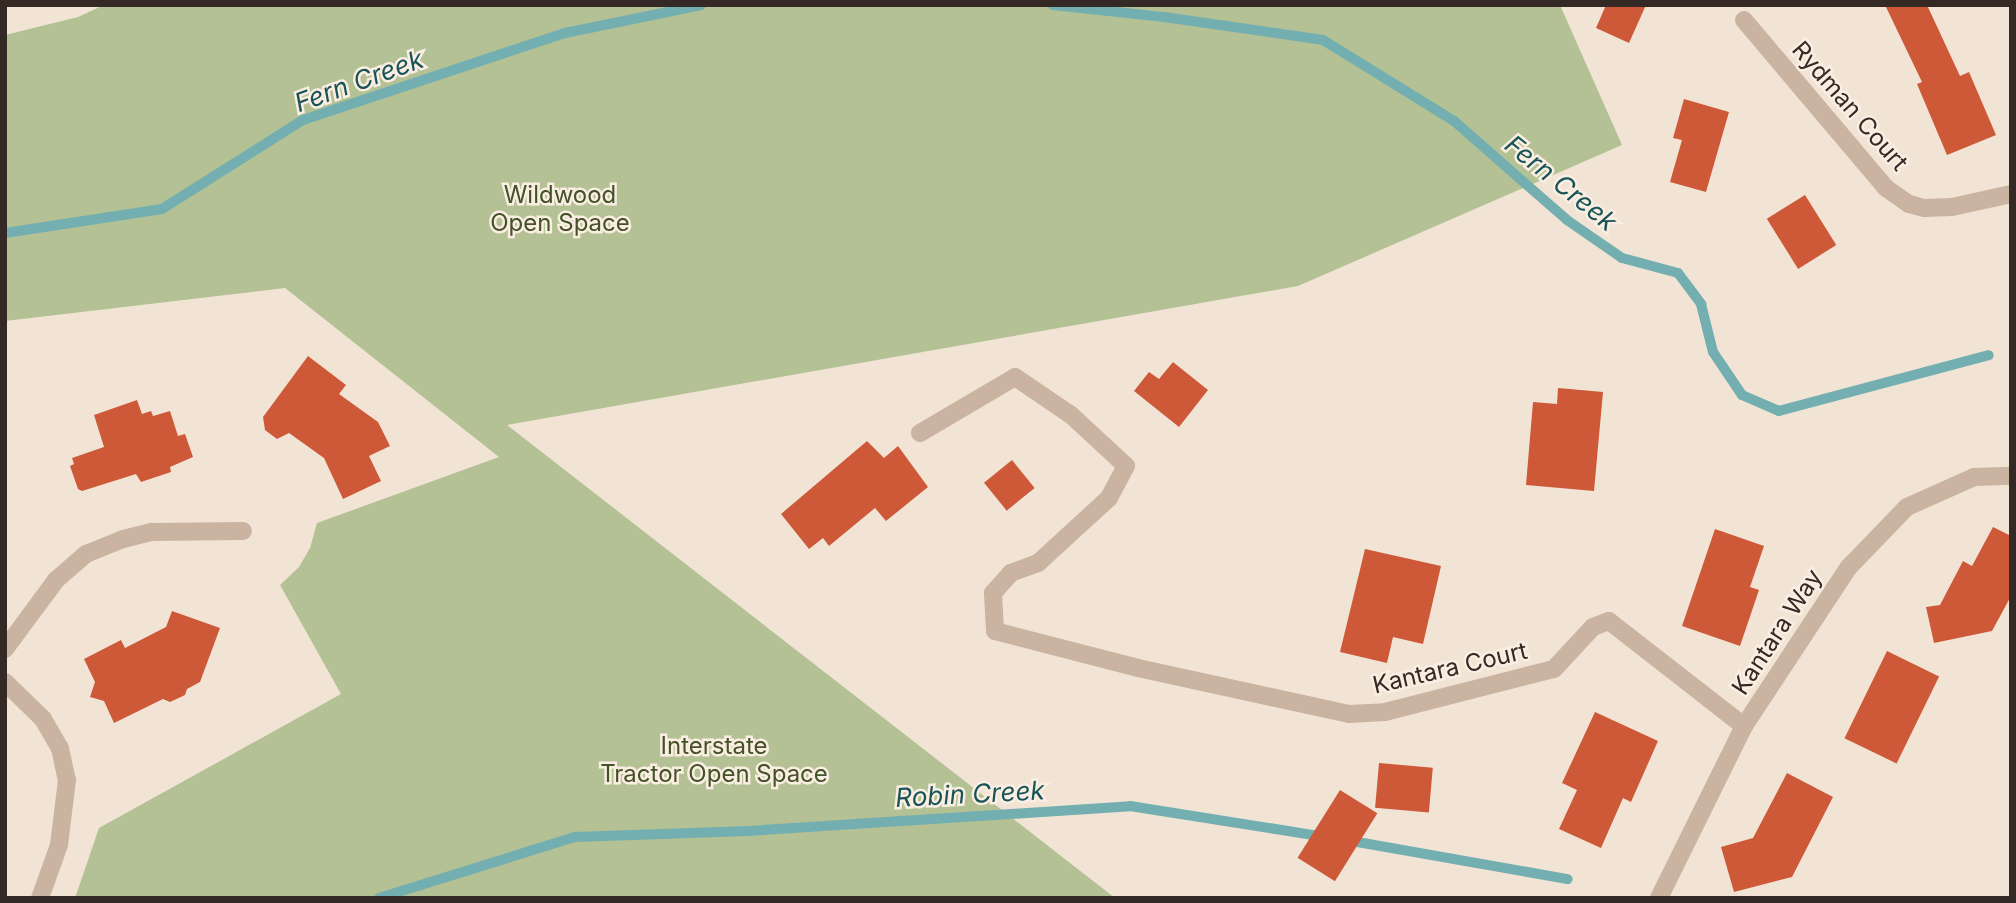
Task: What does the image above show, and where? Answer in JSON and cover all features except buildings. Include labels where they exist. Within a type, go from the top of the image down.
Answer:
[{"type":"street","name":"Rydman Court","points":[[1744,20],[1886,188],[1909,204],[1924,208],[1952,206],[2011,194]]},
{"type":"street","name":"Kantara Court","points":[[920,433],[1016,377],[1071,415],[1126,466],[1108,498],[1038,564],[1010,573],[993,593],[995,631],[1138,668],[1349,714],[1385,712],[1554,668],[1593,627],[1609,621],[1745,726]]},
{"type":"street","name":"Kantara Way","points":[[1659,898],[1745,726],[1849,567],[1907,507],[1973,477],[2011,476]]},
{"type":"street","points":[[5,649],[56,580],[86,554],[123,539],[152,532],[243,531]]},
{"type":"street","points":[[5,682],[43,719],[60,748],[67,780],[59,845],[40,898]]},
{"type":"green space","points":[[104,5],[1560,5],[1622,145],[1298,286],[507,425],[1115,898],[75,898],[99,828],[341,694],[280,585],[299,567],[310,548],[317,523],[499,457],[285,288],[5,321],[5,35],[78,17]]},
{"type":"waterway","name":"Fern Creek","points":[[5,233],[162,209],[303,120],[565,33],[701,5]]},
{"type":"waterway","name":"Fern Creek","points":[[1053,5],[1164,17],[1323,40],[1454,121],[1567,220],[1622,258],[1678,273],[1701,304],[1713,352],[1742,395],[1779,411],[1989,355]]},
{"type":"waterway","name":"Robin Creek","points":[[379,898],[575,837],[748,831],[1130,806],[1325,837]]},
{"type":"waterway","name":"Robin Creek","points":[[1346,840],[1568,879]]},
{"type":"park label","name":"Wildwood Open Space","points":[[560,209]]},
{"type":"park label","name":"Interstate Tractor Open Space","points":[[714,760]]}]
